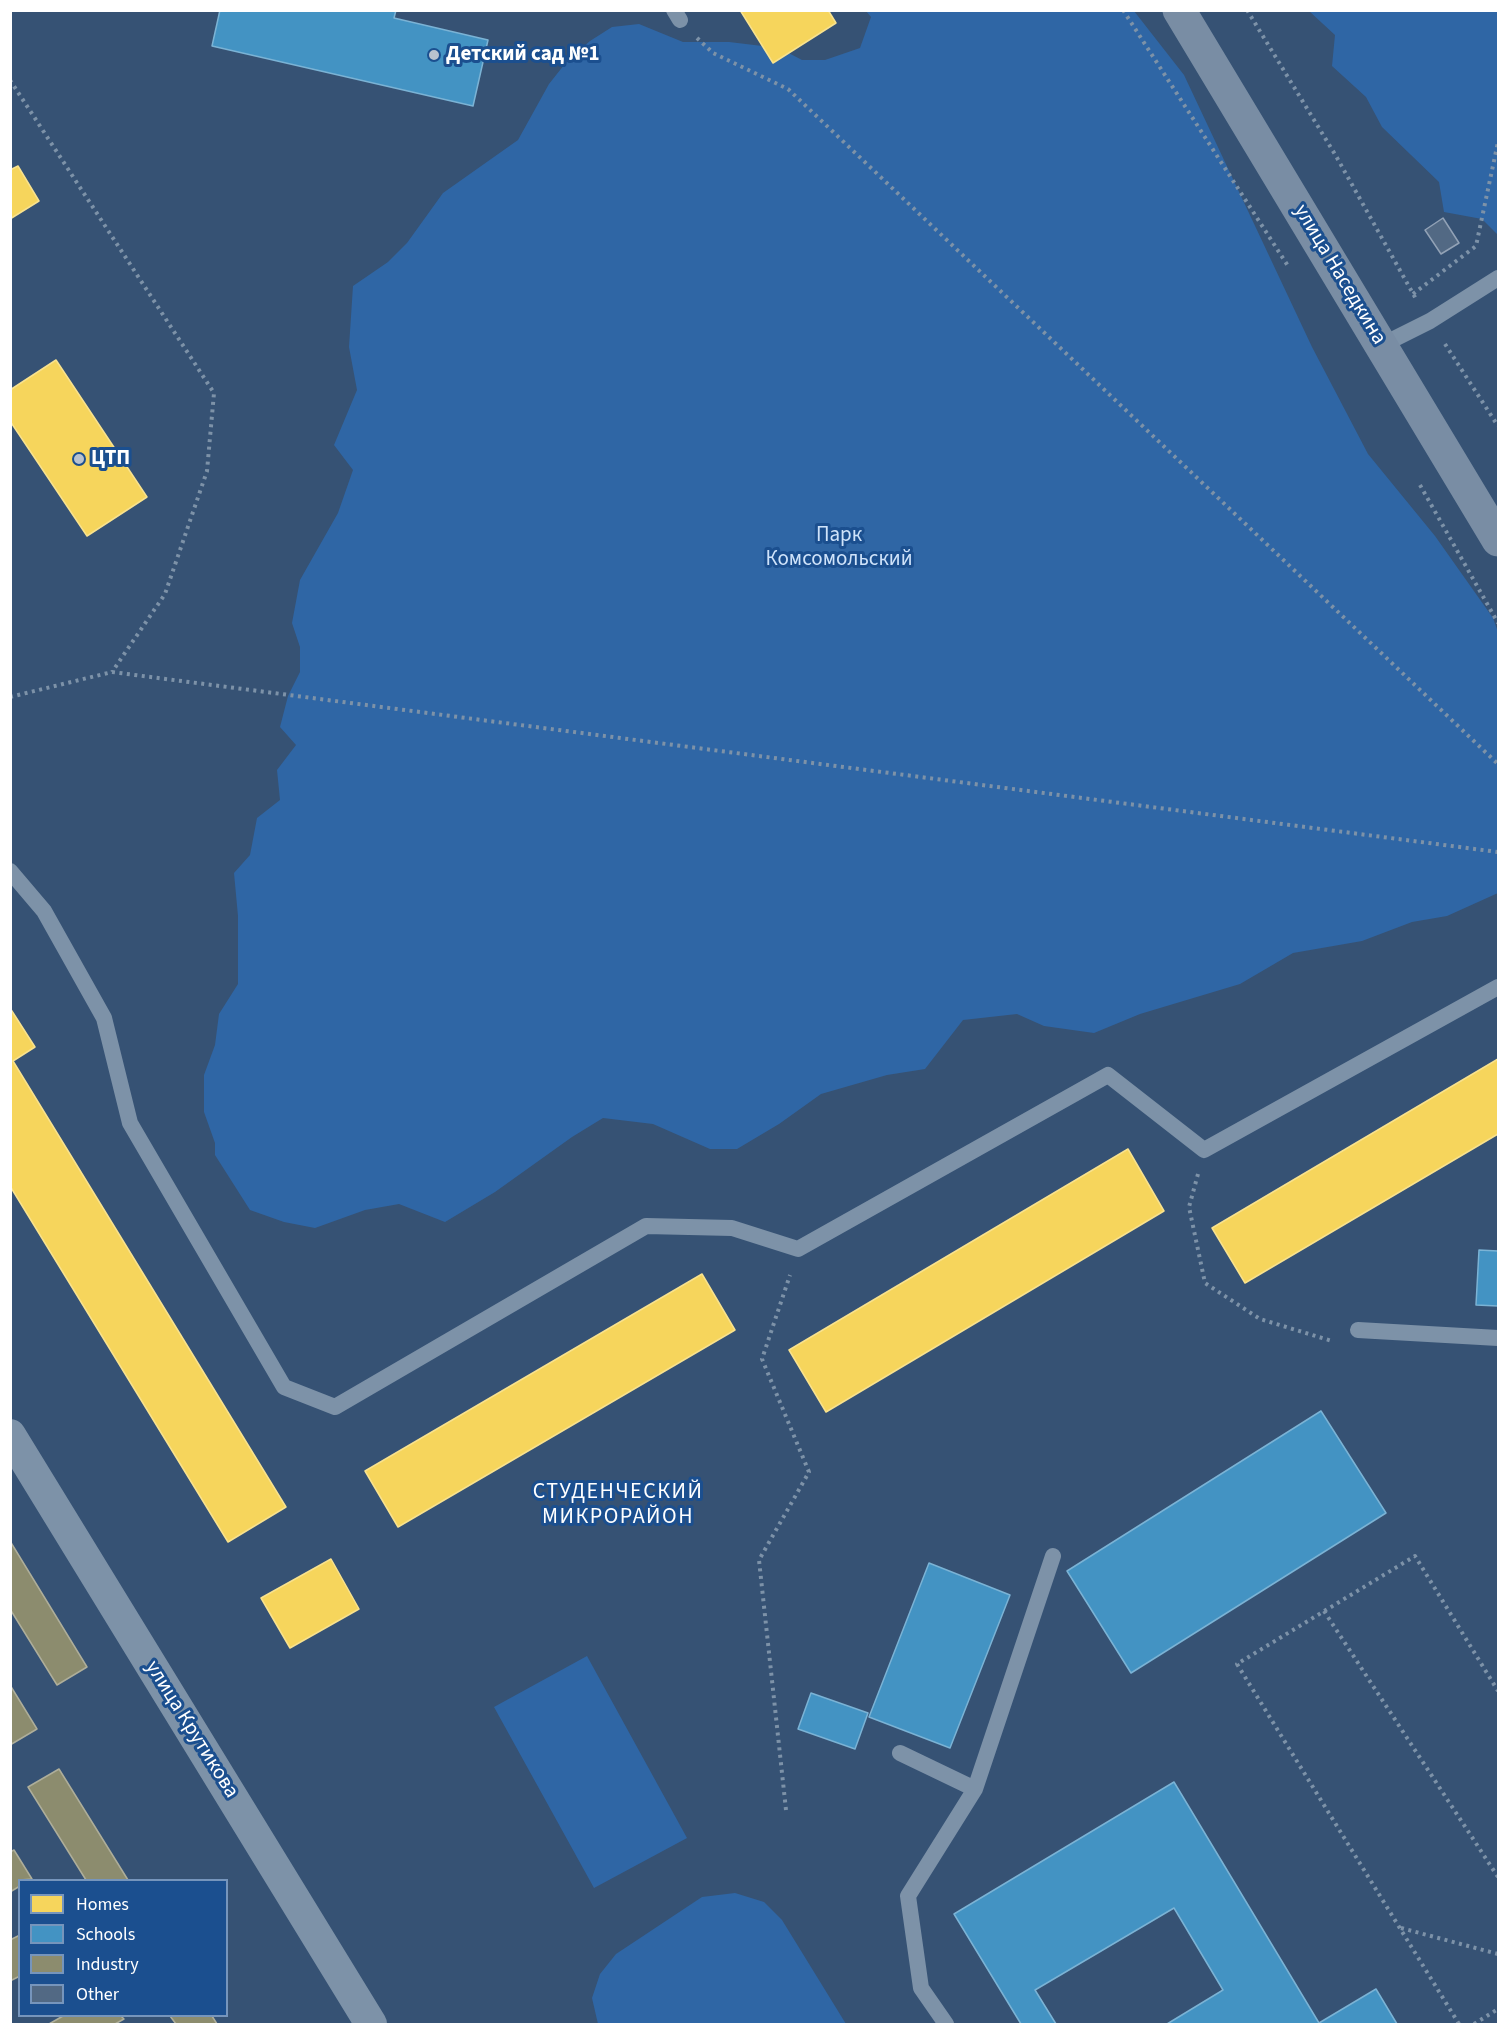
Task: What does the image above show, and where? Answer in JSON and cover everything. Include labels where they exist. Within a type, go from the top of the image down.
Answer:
[{"type":"main road","name":"улица Наседкина","points":[[1179,10],[1498,540]]},
{"type":"street","name":"улица Крутикова","points":[[10,1435],[371,2025]]},
{"type":"lane","points":[[1382,345],[1430,321],[1498,278]]},
{"type":"lane","points":[[10,871],[45,911],[104,1018],[130,1123],[284,1387],[335,1407],[646,1226],[732,1228],[798,1249],[1108,1075],[1204,1150],[1498,987]]},
{"type":"lane","points":[[1358,1330],[1498,1338]]},
{"type":"lane","points":[[946,2025],[921,1988],[909,1896],[975,1789],[1053,1556]]},
{"type":"lane","points":[[900,1753],[975,1789]]},
{"type":"path","points":[[1123,10],[1290,269]]},
{"type":"path","points":[[1247,10],[1335,156],[1413,294],[1498,426]]},
{"type":"path","points":[[677,15],[713,53],[788,89],[1498,764]]},
{"type":"path","points":[[10,80],[214,393],[207,471],[165,594],[112,672]]},
{"type":"path","points":[[1413,294],[1476,246],[1498,142]]},
{"type":"path","points":[[1418,481],[1498,623]]},
{"type":"path","points":[[10,697],[112,672],[1498,852]]},
{"type":"path","points":[[1204,1150],[1189,1208],[1205,1283],[1260,1319],[1333,1341]]},
{"type":"path","points":[[786,1810],[759,1560],[809,1472],[762,1359],[798,1249]]},
{"type":"path","points":[[1459,2025],[1237,1664],[1414,1556],[1498,1691]]},
{"type":"path","points":[[1324,1611],[1498,1877]]},
{"type":"path","points":[[1400,1928],[1498,1954]]},
{"type":"path","points":[[1474,2025],[1498,2009]]},
{"type":"green space","name":"Парк Комсомольский","points":[[866,11],[1134,11],[1184,75],[1312,347],[1368,454],[1435,536],[1493,618],[1498,632],[1498,893],[1447,916],[1412,922],[1362,941],[1293,953],[1240,984],[1140,1014],[1094,1033],[1044,1026],[1017,1014],[963,1020],[925,1069],[887,1075],[821,1094],[779,1124],[737,1149],[710,1149],[653,1124],[603,1118],[572,1137],[495,1192],[445,1222],[399,1204],[365,1210],[315,1228],[284,1222],[250,1210],[215,1155],[215,1143],[204,1112],[204,1075],[215,1045],[219,1014],[238,984],[238,916],[234,873],[250,855],[257,818],[280,800],[277,770],[296,745],[280,727],[288,696],[300,672],[300,647],[292,623],[300,580],[338,513],[353,470],[334,445],[357,390],[349,347],[353,286],[388,262],[407,243],[443,193],[518,140],[549,84],[568,60],[590,41],[612,27],[639,24],[683,42],[729,42],[779,48],[802,60],[825,60],[860,48],[871,17]]},
{"type":"green space","points":[[1309,11],[1498,11],[1498,235],[1482,219],[1444,212],[1439,182],[1382,127],[1366,97],[1332,66],[1335,35]]},
{"type":"green space","points":[[587,1656],[687,1838],[594,1888],[494,1707]]},
{"type":"green space","points":[[735,1893],[764,1902],[782,1920],[846,2024],[598,2024],[592,1998],[600,1974],[616,1954],[702,1897]]},
{"type":"building: Homes","points":[[740,10],[828,10],[836,23],[773,63]]},
{"type":"building: Homes","points":[[18,166],[39,201],[10,219],[10,170]]},
{"type":"building: Homes","name":"ЦТП","points":[[56,360],[147,497],[87,536],[10,421],[10,390]]},
{"type":"building: Homes","points":[[10,1008],[35,1047],[13,1061],[286,1507],[228,1542],[10,1186]]},
{"type":"building: Homes","points":[[1498,1059],[1498,1134],[1245,1283],[1212,1228]]},
{"type":"building: Homes","points":[[1128,1149],[1164,1211],[826,1412],[789,1350]]},
{"type":"building: Homes","points":[[702,1274],[735,1330],[398,1527],[365,1471]]},
{"type":"building: Homes","points":[[331,1559],[359,1609],[290,1648],[261,1598]]},
{"type":"building: Schools","points":[[220,10],[396,10],[394,18],[488,40],[473,106],[212,46]]},
{"type":"building: Schools","points":[[1479,1250],[1498,1251],[1498,1306],[1476,1305]]},
{"type":"building: Schools","points":[[1321,1411],[1386,1513],[1131,1673],[1067,1571]]},
{"type":"building: Schools","points":[[929,1563],[1010,1595],[950,1748],[869,1717]]},
{"type":"building: Schools","points":[[811,1693],[868,1713],[855,1749],[798,1729]]},
{"type":"building: Schools","points":[[1174,1782],[1319,2023],[1376,1989],[1397,2024],[1167,2024],[1223,1990],[1174,1908],[1035,1990],[1056,2024],[1021,2024],[954,1914]]},
{"type":"building: Industry","points":[[10,1541],[87,1667],[57,1685],[10,1609]]},
{"type":"building: Industry","points":[[10,1685],[37,1729],[10,1745]]},
{"type":"building: Industry","points":[[59,1769],[127,1879],[85,1879],[28,1787]]},
{"type":"building: Industry","points":[[14,1850],[32,1879],[18,1879],[18,1887],[10,1892],[10,1852]]},
{"type":"building: Industry","points":[[18,1936],[18,1977],[10,1981],[10,1940]]},
{"type":"building: Industry","points":[[61,2017],[122,2017],[124,2019],[115,2024],[49,2024]]},
{"type":"building: Industry","points":[[171,2017],[213,2017],[217,2024],[176,2024]]},
{"type":"building: Other","points":[[1443,218],[1459,243],[1441,254],[1425,230]]},
{"type":"place","name":"Детский сад №1","points":[[434,55]]},
{"type":"place","name":"ЦТП","points":[[79,459]]},
{"type":"district","name":"СТУДЕНЧЕСКИЙ МИКРОРАЙОН","points":[[618,1506]]}]
